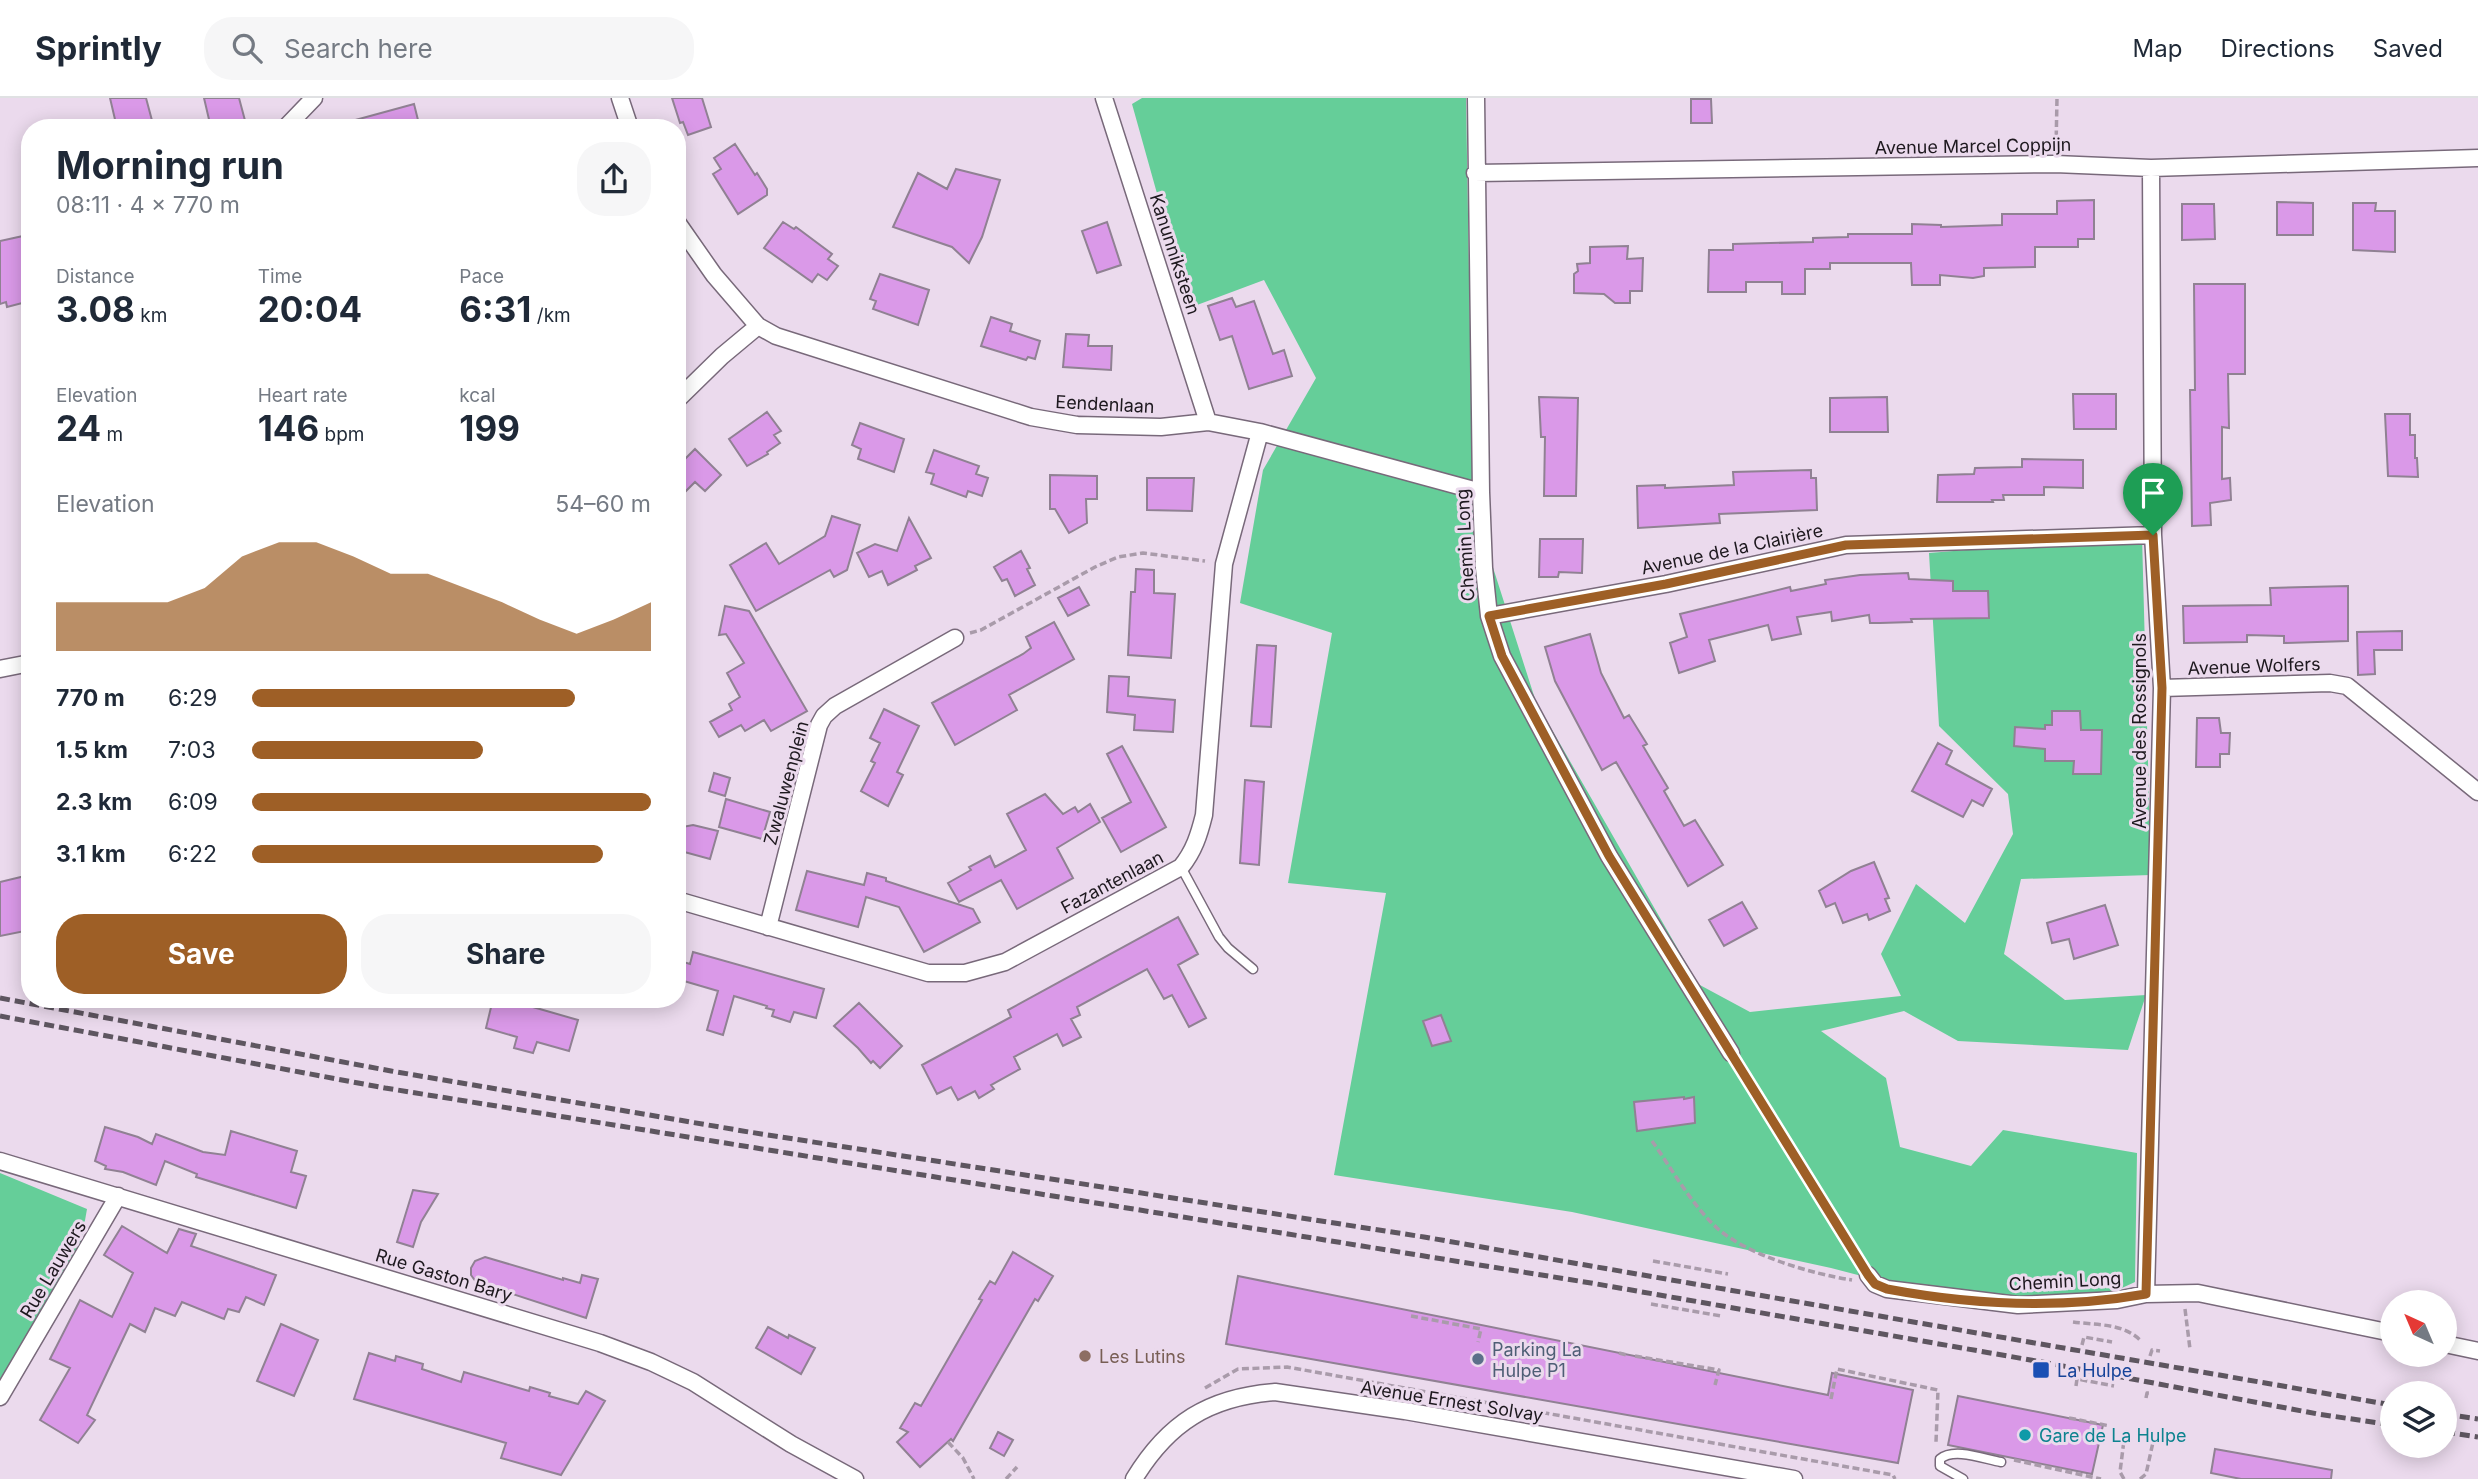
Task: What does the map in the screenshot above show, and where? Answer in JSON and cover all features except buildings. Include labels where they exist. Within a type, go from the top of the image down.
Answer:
[{"type":"street","points":[[294,119],[314,98]]},
{"type":"street","points":[[620,98],[627,119]]},
{"type":"street","name":"Kanunniksteen","points":[[1104,98],[1208,422]]},
{"type":"street","name":"Chemin Long","points":[[1476,98],[1481,492],[1483,568],[1489,616],[1502,656],[1609,856],[1731,1053]]},
{"type":"street","name":"Avenue Marcel Coppijn","points":[[1475,173],[2055,164],[2151,167],[2474,158]]},
{"type":"street","name":"Avenue des Rossignols","points":[[2146,1294],[2162,688],[2153,535],[2151,167]]},
{"type":"street","points":[[686,235],[714,275],[758,327],[722,356],[686,391]]},
{"type":"street","name":"Eendenlaan","points":[[758,327],[776,336],[1031,417],[1077,425],[1161,426],[1208,422],[1260,432],[1481,492]]},
{"type":"street","name":"Fazantenlaan","points":[[686,903],[928,973],[965,973],[1004,962],[1181,867],[1199,838],[1205,815],[1224,564],[1260,432]]},
{"type":"street","name":"Avenue de la Clairière","points":[[1489,616],[1666,584],[1846,545],[2153,535]]},
{"type":"street","name":"Zwaluwenplein","points":[[768,927],[819,725],[824,716],[835,706],[955,638]]},
{"type":"street","points":[[0,669],[21,665]]},
{"type":"street","name":"Avenue Wolfers","points":[[2162,688],[2330,683],[2347,686],[2478,792]]},
{"type":"street","name":"Rue Gaston Bary","points":[[0,1161],[600,1343],[651,1362],[693,1382],[791,1444],[855,1479]]},
{"type":"street","name":"Rue Lauwers","points":[[0,1397],[118,1196]]},
{"type":"street","name":"Chemin Long","points":[[1871,1279],[1887,1289],[1910,1293],[2018,1304],[2117,1300],[2146,1294],[2198,1293],[2380,1331]]},
{"type":"street","points":[[2457,1347],[2478,1351]]},
{"type":"street","name":"Avenue Ernest Solvay","points":[[1134,1479],[1160,1441],[1185,1420],[1217,1403],[1275,1392],[1405,1411],[1794,1479]]},
{"type":"lane","points":[[1181,867],[1219,937],[1253,969]]},
{"type":"lane","points":[[1963,1479],[1940,1465],[1940,1459],[1945,1454],[1953,1453],[2001,1462]]},
{"type":"path","points":[[2055,164],[2057,98]]},
{"type":"path","points":[[955,638],[981,630],[1118,557],[1143,553],[1201,560]]},
{"type":"path","points":[[1731,1053],[1871,1279]]},
{"type":"path","points":[[1652,1141],[1714,1225],[1732,1241],[1812,1271],[1871,1279]]},
{"type":"path","points":[[1653,1261],[1728,1274]]},
{"type":"path","points":[[2182,1293],[2190,1349]]},
{"type":"path","points":[[1651,1304],[1721,1316]]},
{"type":"path","points":[[1411,1316],[1481,1329],[1478,1342]]},
{"type":"path","points":[[2067,1322],[2122,1328],[2132,1332],[2140,1340]]},
{"type":"path","points":[[2082,1345],[2084,1337],[2112,1342]]},
{"type":"path","points":[[2150,1356],[2152,1350],[2160,1351]]},
{"type":"path","points":[[1619,1353],[1627,1355]]},
{"type":"path","points":[[1635,1356],[1719,1370],[1715,1385]]},
{"type":"path","points":[[1830,1399],[1837,1369],[1938,1390],[1936,1442],[1949,1445]]},
{"type":"path","points":[[2076,1386],[2077,1379],[2115,1386]]},
{"type":"path","points":[[2146,1398],[2147,1393],[2151,1393]]},
{"type":"path","points":[[1474,1400],[1893,1475],[1895,1479]]},
{"type":"path","points":[[2070,1418],[2110,1426]]},
{"type":"path","points":[[2143,1431],[2171,1436],[2171,1433]]},
{"type":"path","points":[[2140,1479],[2146,1474],[2155,1433]]},
{"type":"path","points":[[2124,1440],[2120,1472],[2124,1479]]},
{"type":"path","points":[[948,1442],[963,1458],[974,1479]]},
{"type":"path","points":[[2014,1460],[2101,1479]]},
{"type":"path","points":[[1006,1479],[1017,1467]]},
{"type":"green space","points":[[1142,98],[1466,98],[1473,505],[1536,702],[1698,984],[1750,1012],[1901,996],[1881,954],[1916,884],[1965,923],[2013,834],[2008,794],[1939,726],[1929,553],[2142,536],[2151,875],[2021,879],[2004,954],[2065,1000],[2146,995],[2128,1050],[1958,1041],[1904,1011],[1821,1031],[1886,1078],[1900,1147],[1971,1166],[2003,1130],[2137,1153],[2135,1282],[2111,1293],[2010,1300],[1950,1299],[1831,1268],[1572,1212],[1334,1175],[1386,893],[1288,883],[1332,633],[1240,603],[1263,470],[1316,378],[1264,280],[1189,308],[1132,104]]},
{"type":"green space","points":[[0,1173],[87,1209],[80,1249],[0,1383]]},
{"type":"railway","points":[[0,998],[21,1002]]},
{"type":"railway","points":[[54,1008],[391,1071],[749,1132],[1424,1237],[2380,1403]]},
{"type":"railway","points":[[0,1016],[385,1088],[1591,1283],[2380,1423]]},
{"type":"railway","points":[[2457,1416],[2478,1419]]},
{"type":"railway","points":[[2457,1434],[2478,1437]]},
{"type":"place","name":"Les Lutins","points":[[1085,1356]]},
{"type":"place","name":"Parking La Hulpe P1","points":[[1478,1359]]},
{"type":"place","name":"La Hulpe","points":[[2041,1370]]},
{"type":"place","name":"Gare de La Hulpe","points":[[2025,1435]]},
{"type":"route","points":[[2153,535],[2162,688],[2146,1294],[2117,1300],[2018,1304],[1887,1289],[1875,1284],[1868,1275],[1609,856],[1502,656],[1489,616],[1666,584],[1846,545],[2153,535]]}]
